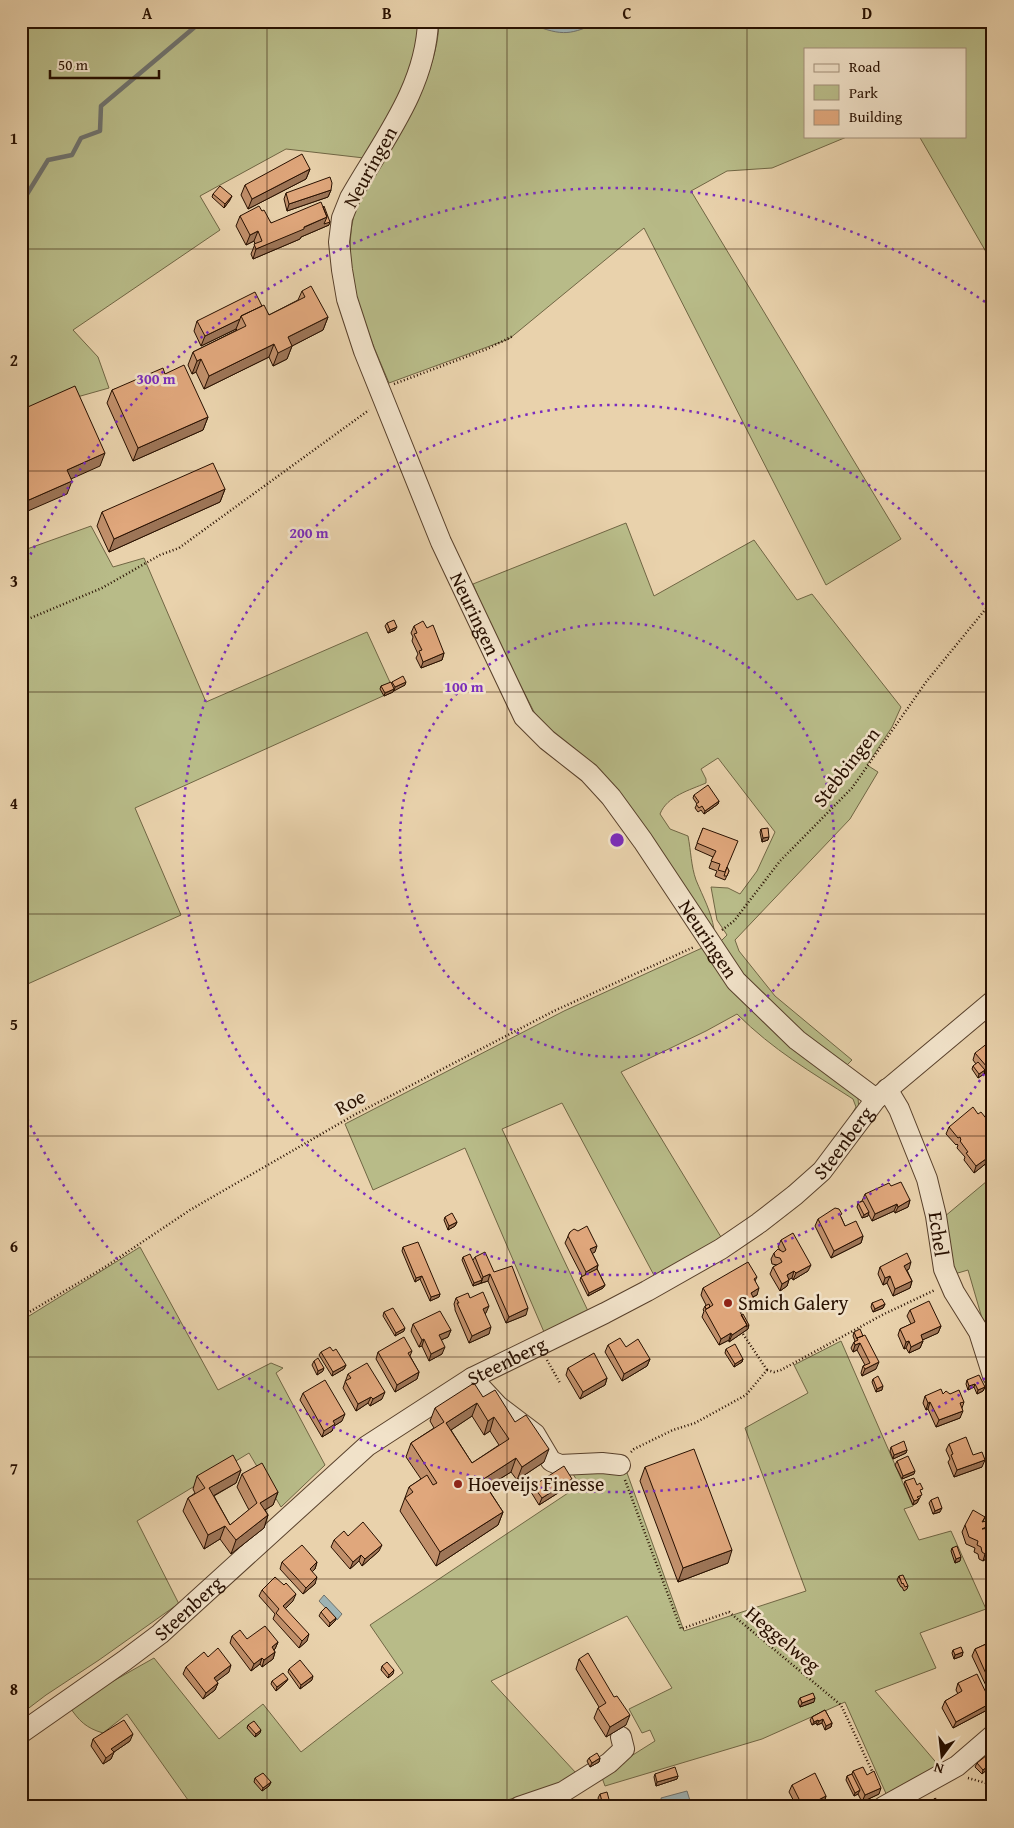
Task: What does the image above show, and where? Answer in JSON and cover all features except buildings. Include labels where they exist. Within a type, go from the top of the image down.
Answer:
[{"type":"street","name":"Neuringen","points":[[428,21],[423,59],[414,86],[350,198],[341,226],[339,242],[347,299],[364,352],[441,542],[524,717],[611,797],[643,841],[736,981],[797,1040],[882,1094]]},
{"type":"street","name":"Steenberg","points":[[21,1733],[124,1662],[160,1634],[367,1446],[472,1378],[647,1291],[720,1249],[759,1223],[822,1171],[882,1094],[993,1001]]},
{"type":"street","name":"Echel","points":[[882,1094],[899,1109],[927,1179],[936,1216],[944,1269],[950,1283],[979,1332],[993,1376]]},
{"type":"street","points":[[472,1378],[498,1406],[535,1434],[551,1461],[560,1465],[602,1463],[620,1465]]},
{"type":"street","points":[[883,1807],[958,1766],[993,1735]]},
{"type":"street","points":[[518,1807],[563,1792],[609,1763],[624,1749],[621,1737]]},
{"type":"path","points":[[21,622],[102,588],[160,555],[179,548],[382,394],[513,336]]},
{"type":"path","name":"Stebbingen","points":[[708,940],[734,921],[780,862],[852,788],[926,682],[993,600]]},
{"type":"path","name":"Roe","points":[[21,1317],[105,1267],[190,1210],[356,1114],[554,1011],[708,940]]},
{"type":"path","points":[[743,1334],[764,1367],[774,1372],[884,1314],[950,1283]]},
{"type":"path","points":[[538,1345],[560,1383]]},
{"type":"path","points":[[620,1465],[634,1449],[673,1430],[695,1423],[746,1395],[767,1370]]},
{"type":"path","name":"Heggelweg","points":[[620,1465],[681,1629],[729,1612],[841,1705],[875,1777]]},
{"type":"green space","points":[[21,21],[352,21],[422,25],[407,86],[364,158],[286,149],[200,196],[220,230],[73,330],[98,357],[109,388],[70,399],[21,421]]},
{"type":"green space","points":[[439,21],[993,21],[993,264],[920,138],[966,138],[966,48],[804,48],[804,138],[844,138],[772,168],[727,171],[691,191],[901,539],[826,585],[644,228],[509,339],[389,383],[356,295],[350,251],[352,227],[357,203],[409,115],[421,91],[437,44]]},
{"type":"green space","points":[[626,523],[654,596],[754,540],[797,600],[812,594],[901,707],[892,727],[867,765],[878,772],[850,819],[735,940],[739,951],[775,996],[852,1060],[846,1066],[804,1034],[752,989],[719,943],[727,935],[717,920],[711,887],[728,888],[740,894],[757,871],[775,832],[718,758],[701,769],[706,783],[673,798],[660,814],[670,829],[688,836],[694,875],[713,922],[714,929],[711,932],[617,789],[553,734],[534,712],[488,621],[473,584]]},
{"type":"green space","points":[[91,526],[113,567],[144,558],[206,702],[367,632],[394,691],[135,808],[181,915],[21,987],[21,530],[27,549]]},
{"type":"green space","points":[[702,948],[733,987],[854,1093],[858,1098],[859,1110],[844,1127],[856,1107],[853,1099],[778,1050],[737,1014],[621,1072],[721,1237],[656,1279],[562,1103],[502,1129],[588,1311],[544,1332],[465,1148],[373,1190],[345,1124],[564,1011]]},
{"type":"green space","points":[[993,1176],[993,1356],[968,1270],[951,1275],[944,1217]]},
{"type":"green space","points":[[140,1247],[218,1390],[271,1363],[283,1368],[276,1373],[325,1465],[281,1507],[249,1453],[137,1521],[180,1606],[178,1604],[21,1714],[21,1321]]},
{"type":"green space","points":[[841,1341],[913,1506],[904,1509],[919,1540],[951,1531],[986,1609],[920,1633],[936,1668],[875,1691],[940,1767],[888,1798],[845,1702],[762,1739],[605,1786],[601,1775],[655,1741],[650,1730],[642,1733],[629,1709],[672,1688],[627,1616],[491,1681],[576,1773],[559,1784],[485,1807],[178,1807],[188,1800],[127,1714],[103,1733],[83,1723],[69,1706],[154,1658],[219,1739],[263,1704],[301,1752],[403,1673],[370,1625],[580,1485],[571,1471],[626,1470],[684,1631],[806,1591],[745,1428],[808,1393],[794,1365]]},
{"type":"water","points":[[533,21],[604,21],[577,31],[563,33],[536,26]]},
{"type":"water","points":[[324,1595],[342,1614],[337,1620],[319,1601]]},
{"type":"water","points":[[687,1791],[691,1804],[682,1807],[663,1807],[661,1798]]},
{"type":"waterway","points":[[21,204],[48,160],[72,155],[81,138],[100,131],[101,106],[196,26],[288,21]]},
{"type":"place","name":"Smich Galery","points":[[728,1303]]},
{"type":"place","name":"Hoeveijs Finesse","points":[[458,1484]]}]
